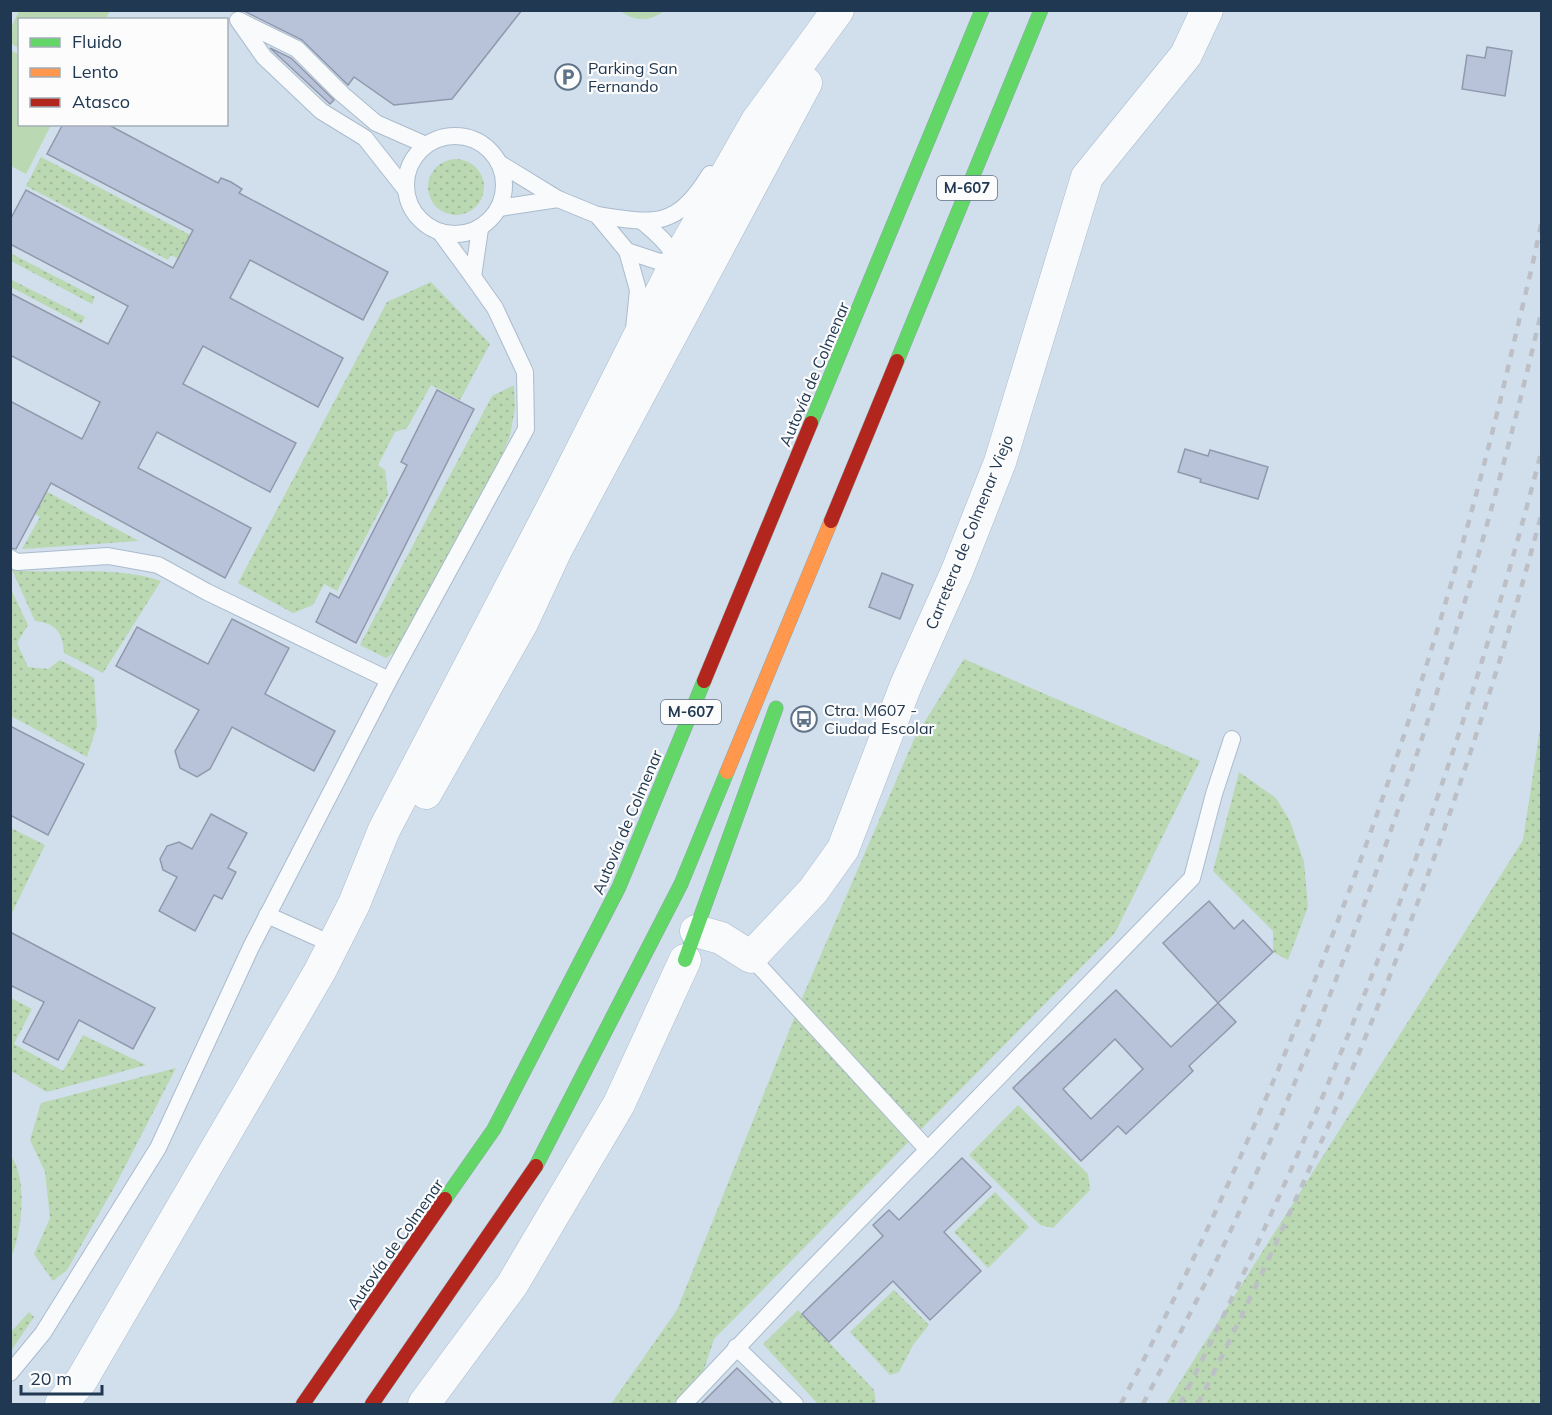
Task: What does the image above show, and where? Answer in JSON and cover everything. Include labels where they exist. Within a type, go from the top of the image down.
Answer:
[{"type":"highway","name":"Autovía de Colmenar","points":[[303,1404],[494,1129],[619,887],[982,10]]},
{"type":"highway","name":"M-607","points":[[372,1404],[540,1161],[681,884],[1041,10]]},
{"type":"highway","points":[[807,616],[893,366]]},
{"type":"highway","points":[[685,960],[780,695]]},
{"type":"street","points":[[61,1404],[81,1381],[334,945],[354,904],[384,830],[677,261],[757,121],[841,10]]},
{"type":"street","points":[[704,245],[775,117],[841,10]]},
{"type":"street","points":[[354,904],[408,825],[522,623],[556,550],[841,10]]},
{"type":"street","name":"Carretera de Colmenar Viejo","points":[[751,957],[813,891],[843,849],[906,685],[957,571],[1000,462],[1087,177],[1186,55],[1207,10]]},
{"type":"street","points":[[556,550],[571,494],[676,300]]},
{"type":"street","points":[[696,931],[721,938],[751,957]]},
{"type":"street","points":[[424,1404],[512,1285],[607,1124],[685,960]]},
{"type":"lane","points":[[234,15],[297,49],[342,94],[376,123],[426,145]]},
{"type":"lane","points":[[234,15],[264,57],[321,111],[365,138],[406,190],[413,212],[425,224],[440,232],[457,235],[480,228],[499,208],[503,197],[504,180],[499,163],[489,149],[475,140],[459,136],[442,138],[426,145],[414,157],[408,173],[406,190]]},
{"type":"lane","points":[[499,163],[558,199],[597,215],[643,222],[662,221],[694,200],[733,135],[757,121]]},
{"type":"lane","points":[[499,208],[558,199]]},
{"type":"lane","points":[[597,215],[627,251],[638,290],[631,349]]},
{"type":"lane","points":[[643,222],[658,234],[677,261],[676,300]]},
{"type":"lane","points":[[473,277],[480,228]]},
{"type":"lane","points":[[10,1373],[43,1333],[159,1148],[267,915],[389,680],[526,429],[525,372],[495,308],[440,232]]},
{"type":"lane","points":[[627,251],[660,262],[677,261],[704,245]]},
{"type":"lane","points":[[10,558],[17,562],[108,556],[158,565],[207,592],[389,680]]},
{"type":"lane","points":[[684,1404],[736,1347],[1192,878],[1214,794],[1232,739]]},
{"type":"lane","points":[[267,915],[334,945]]},
{"type":"lane","points":[[751,957],[928,1150]]},
{"type":"lane","points":[[736,1347],[795,1404]]},
{"type":"green space","points":[[19,10],[110,11],[106,18],[18,18],[18,47],[10,43],[11,28]]},
{"type":"green space","points":[[620,11],[664,11],[648,19],[637,19]]},
{"type":"green space","points":[[10,50],[18,54],[18,126],[50,126],[26,174],[11,166]]},
{"type":"green space","points":[[41,157],[223,252],[201,271],[171,255],[168,260],[26,186]]},
{"type":"green space","points":[[456,159],[467,161],[476,167],[482,176],[484,187],[482,198],[476,207],[467,213],[456,215],[445,213],[436,207],[430,198],[428,187],[430,176],[436,167],[445,161]]},
{"type":"green space","points":[[10,253],[95,297],[92,304],[11,261]]},
{"type":"green space","points":[[10,279],[85,317],[81,324],[11,287]]},
{"type":"green space","points":[[431,282],[490,344],[460,400],[431,385],[407,428],[395,432],[378,465],[385,470],[388,495],[337,591],[324,584],[313,605],[293,613],[238,583],[387,302]]},
{"type":"green space","points":[[514,385],[515,408],[510,436],[494,473],[401,648],[386,658],[360,645],[492,396]]},
{"type":"green space","points":[[42,489],[139,541],[22,549],[40,517],[30,511]]},
{"type":"green space","points":[[12,570],[125,573],[161,581],[103,673],[64,653],[62,640],[57,630],[48,624],[35,621]]},
{"type":"green space","points":[[10,587],[28,625],[17,643],[28,667],[48,669],[60,660],[94,678],[97,726],[87,757],[11,716]]},
{"type":"green space","points":[[964,659],[1200,761],[1115,933],[714,1339],[703,1373],[673,1404],[611,1404],[677,1310],[803,996],[915,737]]},
{"type":"green space","points":[[1541,722],[1541,1404],[1166,1404],[1523,840]]},
{"type":"green space","points":[[1239,772],[1276,798],[1290,821],[1304,862],[1308,907],[1288,960],[1273,952],[1273,931],[1213,871]]},
{"type":"green space","points":[[11,828],[45,845],[11,915]]},
{"type":"green space","points":[[11,998],[32,1009],[14,1044],[63,1071],[83,1035],[146,1065],[47,1092],[11,1071]]},
{"type":"green space","points":[[176,1068],[116,1184],[67,1270],[53,1281],[34,1254],[50,1218],[45,1172],[30,1140],[41,1103]]},
{"type":"green space","points":[[1018,1105],[1088,1174],[1090,1190],[1053,1228],[1040,1225],[969,1155]]},
{"type":"green space","points":[[11,1156],[20,1178],[22,1206],[18,1234],[11,1257]]},
{"type":"green space","points":[[995,1192],[1029,1227],[988,1268],[954,1232]]},
{"type":"green space","points":[[894,1290],[929,1325],[913,1345],[899,1372],[890,1375],[850,1332]]},
{"type":"green space","points":[[798,1310],[874,1390],[876,1404],[818,1404],[763,1344]]},
{"type":"green space","points":[[29,1312],[34,1317],[11,1351],[11,1332]]},
{"type":"building","points":[[242,10],[522,10],[452,99],[394,105],[354,77],[348,85],[302,40]]},
{"type":"building","points":[[1487,47],[1512,51],[1505,96],[1462,89],[1467,55],[1485,58]]},
{"type":"building","points":[[270,48],[291,58],[334,100],[330,104]]},
{"type":"building","points":[[62,126],[111,126],[218,183],[221,178],[231,182],[242,189],[239,193],[388,272],[363,320],[250,260],[230,298],[343,358],[318,407],[203,346],[183,384],[296,443],[270,492],[157,432],[138,468],[251,528],[225,578],[51,483],[16,549],[10,548],[10,401],[82,439],[100,402],[10,355],[10,293],[108,344],[128,306],[10,244],[10,220],[26,190],[173,268],[193,230],[47,154]]},
{"type":"building","points":[[437,390],[474,409],[356,643],[316,622],[330,593],[339,598],[407,465],[401,462]]},
{"type":"building","points":[[1185,449],[1208,456],[1210,450],[1268,467],[1258,499],[1200,482],[1201,479],[1178,472]]},
{"type":"building","points":[[882,573],[913,585],[900,619],[869,607]]},
{"type":"building","points":[[232,619],[289,648],[265,694],[335,731],[314,771],[232,727],[210,769],[197,777],[180,768],[175,751],[199,710],[116,666],[137,627],[208,664]]},
{"type":"building","points":[[10,726],[84,764],[48,835],[10,815]]},
{"type":"building","points":[[211,814],[247,833],[228,868],[236,872],[222,899],[214,895],[195,931],[159,911],[177,877],[163,870],[160,859],[167,846],[179,842],[192,849]]},
{"type":"building","points":[[1209,901],[1234,929],[1243,920],[1273,952],[1218,1003],[1163,943]]},
{"type":"building","points":[[10,932],[155,1008],[133,1049],[79,1020],[58,1060],[23,1042],[44,1002],[10,985]]},
{"type":"building","points":[[1116,990],[1171,1047],[1218,1003],[1236,1022],[1189,1066],[1193,1071],[1126,1134],[1118,1126],[1081,1161],[1013,1088]],"holes":[[[1115,1039],[1143,1069],[1091,1119],[1063,1089]]]},
{"type":"building","points":[[962,1158],[991,1187],[944,1232],[981,1271],[930,1320],[893,1281],[829,1342],[802,1314],[883,1236],[873,1225],[889,1210],[899,1220]]},
{"type":"building","points":[[737,1368],[774,1404],[701,1404]]},
{"type":"railway","points":[[1121,1404],[1183,1280],[1241,1155],[1296,1027],[1393,768],[1436,636],[1474,502],[1542,220]]},
{"type":"railway","points":[[1143,1404],[1245,1199],[1335,982],[1376,872],[1414,761],[1484,537],[1542,309]]},
{"type":"railway","points":[[1180,1404],[1290,1173],[1387,937],[1431,817],[1471,695],[1542,449]]},
{"type":"railway","points":[[1198,1404],[1301,1188],[1349,1078],[1393,967],[1474,742],[1510,627],[1542,512]]},
{"type":"traffic: fast","points":[[811,423],[982,10]]},
{"type":"traffic: fast","points":[[897,361],[1041,10]]},
{"type":"traffic: fast","points":[[445,1199],[494,1129],[619,887],[704,681]]},
{"type":"traffic: fast","points":[[685,960],[776,708]]},
{"type":"traffic: fast","points":[[536,1166],[681,884],[727,772]]},
{"type":"traffic: slow","points":[[727,772],[831,521]]},
{"type":"traffic: jam","points":[[831,521],[897,361]]},
{"type":"traffic: jam","points":[[704,681],[811,423]]},
{"type":"traffic: jam","points":[[372,1404],[536,1166]]},
{"type":"traffic: jam","points":[[303,1404],[445,1199]]},
{"type":"place","name":"Parking San Fernando","points":[[568,77]]},
{"type":"place","name":"Ctra. M607 - Ciudad Escolar","points":[[804,719]]}]
